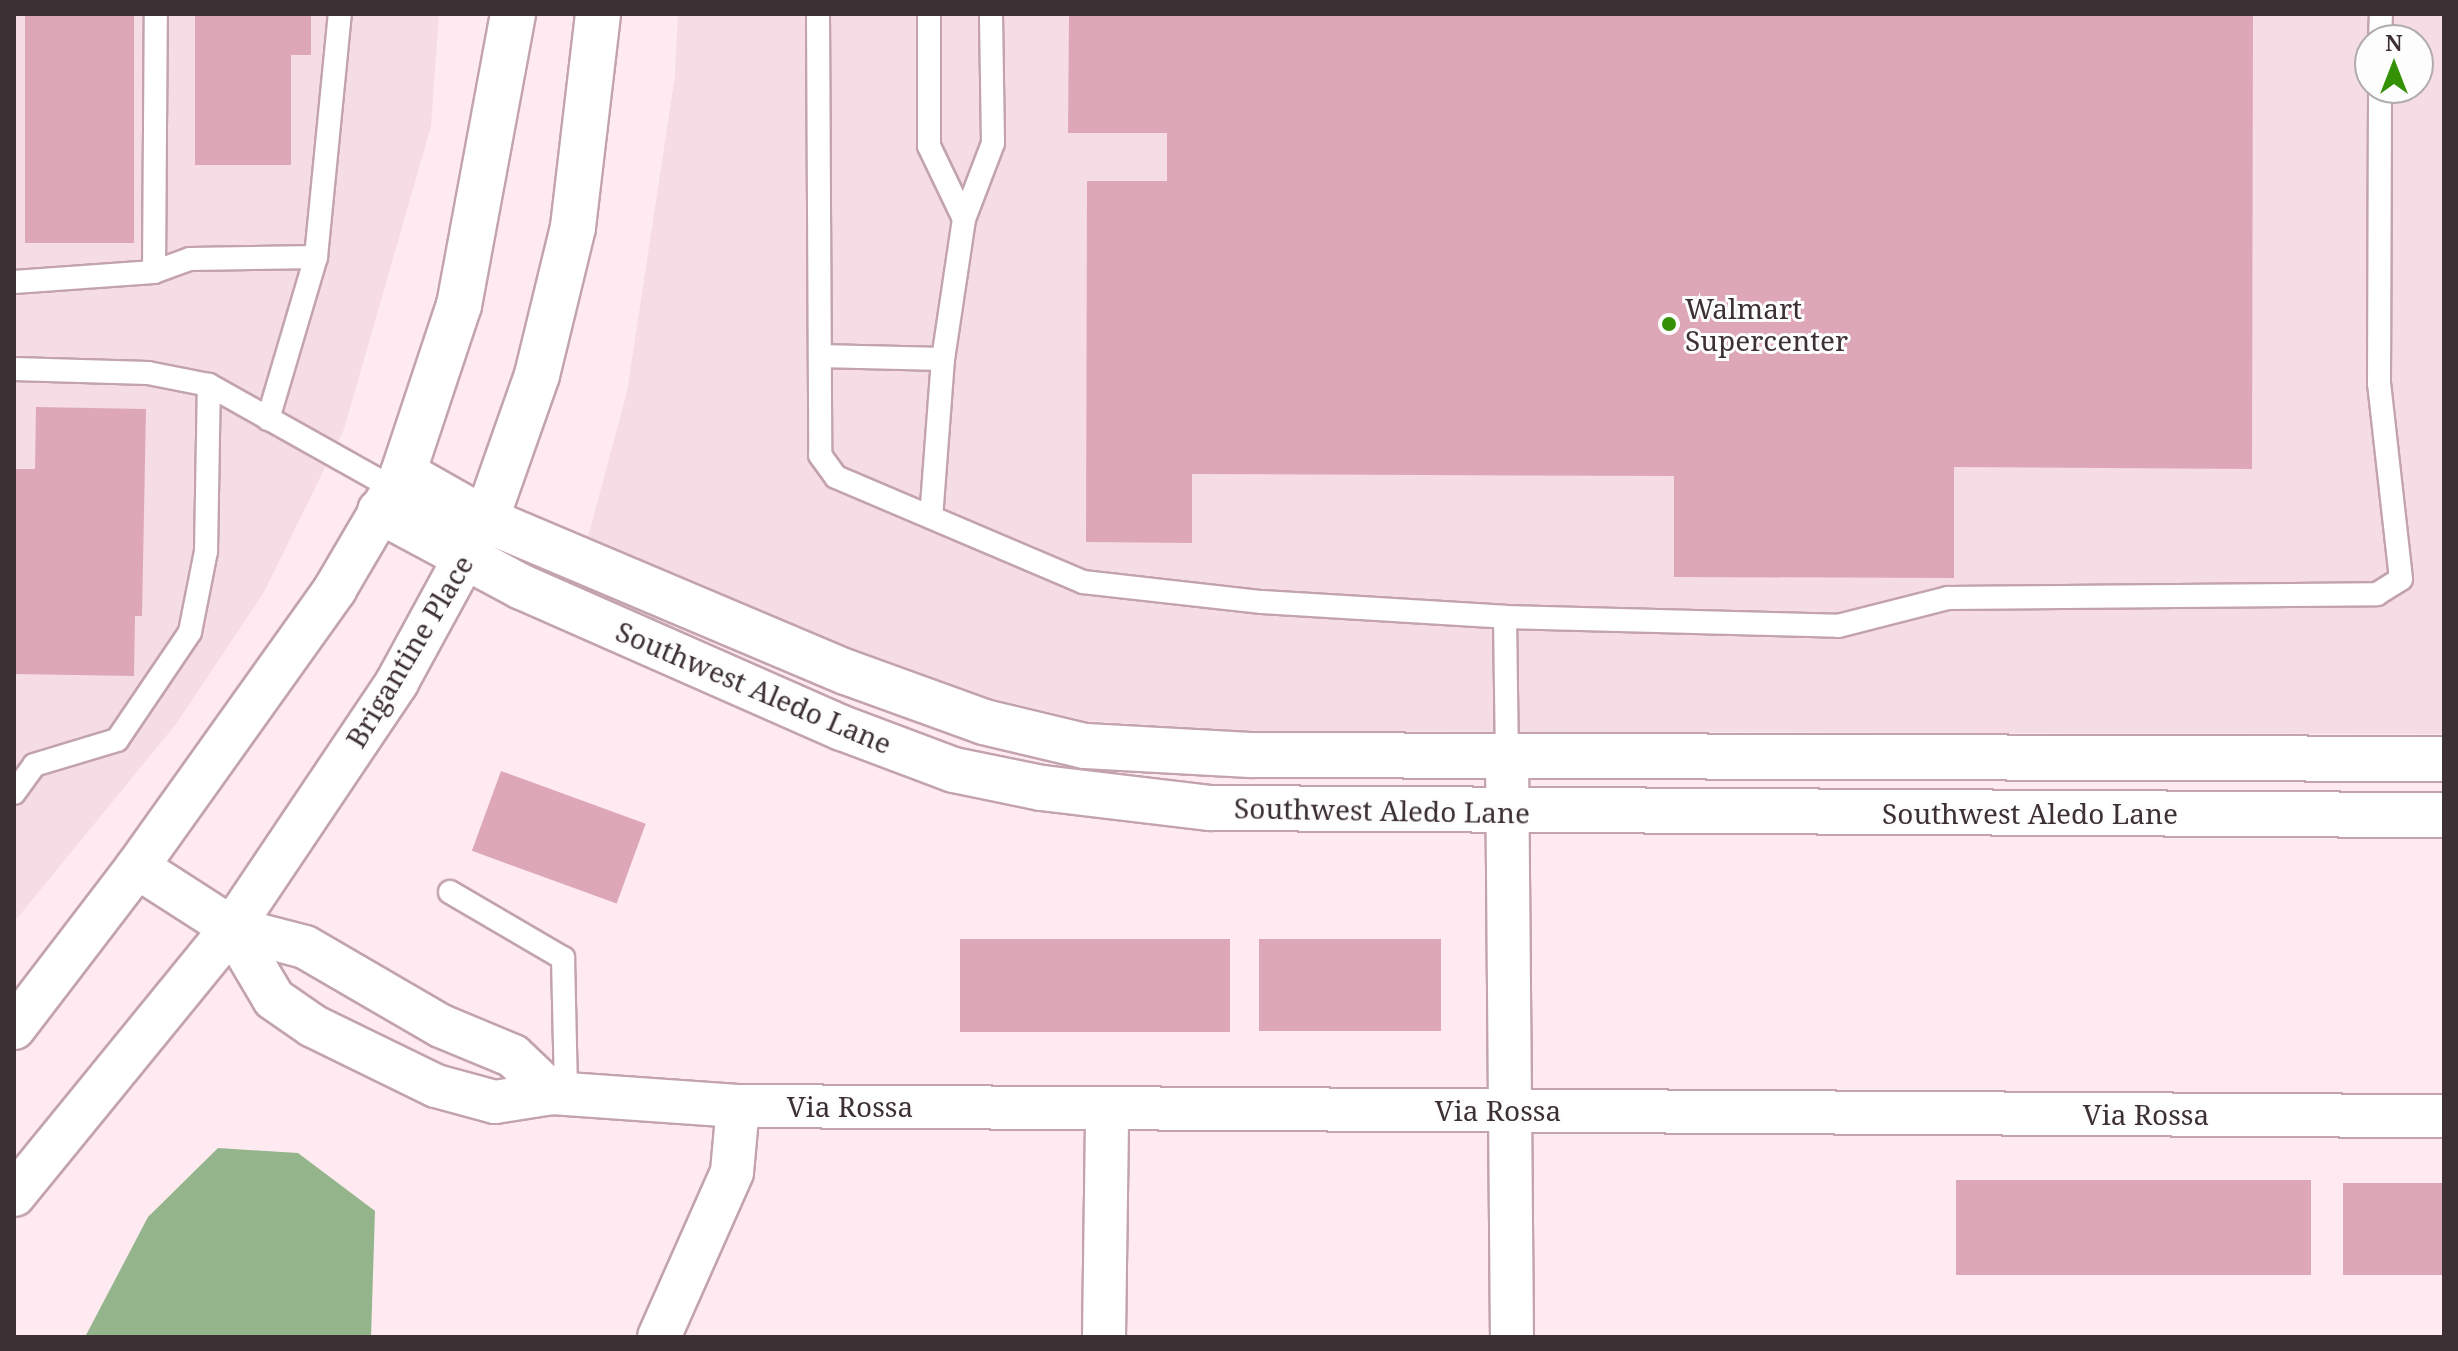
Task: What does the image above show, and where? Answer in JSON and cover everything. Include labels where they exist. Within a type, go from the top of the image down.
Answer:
[{"type":"street","points":[[14,1028],[137,867],[335,589],[392,491],[459,305],[513,14]]},
{"type":"street","name":"Brigantine Place","points":[[14,1195],[232,928],[397,682],[476,538],[537,375],[573,227],[598,14]]},
{"type":"street","name":"Southwest Aledo Lane","points":[[392,491],[476,538],[842,728],[954,770],[1042,788],[1210,808],[2444,815]]},
{"type":"street","name":"Southwest Aledo Lane","points":[[476,538],[984,722],[1085,746],[1251,755],[2444,759]]},
{"type":"street","points":[[1507,755],[1512,1337]]},
{"type":"street","name":"Via Rossa","points":[[137,867],[232,928],[305,947],[441,1026],[513,1056],[559,1093]]},
{"type":"street","name":"Via Rossa","points":[[232,928],[274,999],[313,1026],[436,1086],[495,1102],[559,1093],[738,1106],[2444,1116]]},
{"type":"street","points":[[659,1337],[732,1172],[738,1106]]},
{"type":"street","points":[[1104,1337],[1107,1108]]},
{"type":"lane","points":[[154,272],[156,14]]},
{"type":"lane","points":[[268,419],[316,257],[340,14]]},
{"type":"lane","points":[[818,14],[820,455],[836,477],[1083,582],[1262,602],[1505,617],[1838,626],[1948,598],[2377,594],[2401,579],[2379,384],[2380,104]]},
{"type":"lane","points":[[929,14],[929,146],[964,219]]},
{"type":"lane","points":[[931,517],[943,359],[964,219],[993,143],[991,14]]},
{"type":"lane","points":[[14,282],[154,272],[190,259],[316,257]]},
{"type":"lane","points":[[820,356],[943,359]]},
{"type":"lane","points":[[14,369],[148,373],[209,385],[392,491]]},
{"type":"lane","points":[[14,793],[24,764],[117,740],[190,632],[206,551],[209,385]]},
{"type":"lane","points":[[1505,617],[1507,755]]},
{"type":"lane","points":[[450,892],[563,958],[559,1093]]},
{"type":"shaded area","points":[[14,14],[439,14],[431,126],[344,429],[264,592],[176,724],[14,922]]},
{"type":"shaded area","points":[[678,14],[2444,14],[2444,734],[1251,731],[1087,721],[991,698],[853,649],[588,537],[627,392],[675,76]]},
{"type":"shaded area","points":[[218,1148],[298,1153],[375,1211],[371,1337],[85,1337],[148,1217]]},
{"type":"building","points":[[25,14],[134,14],[134,243],[25,243]]},
{"type":"building","points":[[195,14],[311,14],[311,55],[291,55],[291,165],[195,165]]},
{"type":"building","name":"Walmart Supercenter","points":[[1069,14],[2253,14],[2252,469],[1954,467],[1954,578],[1674,577],[1674,476],[1192,474],[1192,543],[1086,542],[1087,181],[1167,181],[1167,133],[1068,133]]},
{"type":"building","points":[[36,407],[146,409],[142,616],[135,616],[134,676],[14,674],[14,469],[35,469]]},
{"type":"building","points":[[501,771],[646,824],[617,904],[472,851]]},
{"type":"building","points":[[960,939],[1230,939],[1230,1032],[960,1032]]},
{"type":"building","points":[[1259,939],[1441,939],[1441,1031],[1259,1031]]},
{"type":"building","points":[[1956,1180],[2311,1180],[2311,1275],[1956,1275]]},
{"type":"building","points":[[2343,1183],[2444,1183],[2444,1275],[2343,1275]]},
{"type":"place","name":"Walmart Supercenter","points":[[1669,324]]}]
